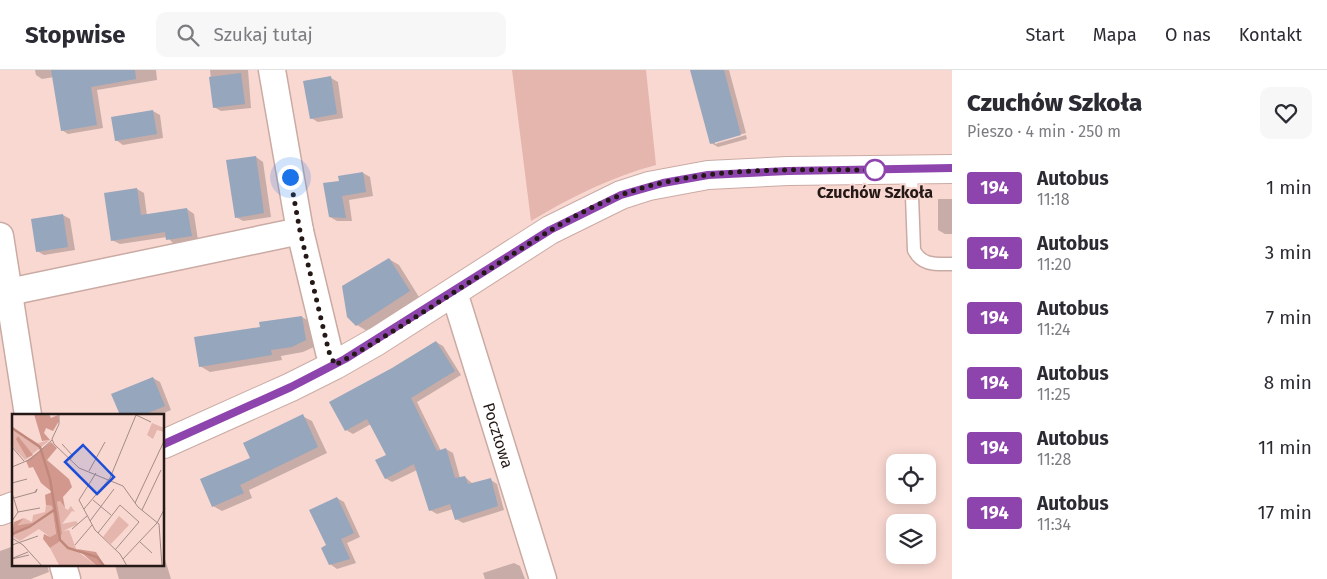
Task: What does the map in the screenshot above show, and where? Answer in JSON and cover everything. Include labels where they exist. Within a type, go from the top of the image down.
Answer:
[{"type":"main road","points":[[165,444],[291,387],[335,365],[573,217],[621,195],[649,186],[701,176],[738,173],[952,168]]},
{"type":"main road","points":[[0,511],[12,507]]},
{"type":"street","points":[[272,70],[300,231],[329,352],[335,365]]},
{"type":"street","points":[[9,292],[300,231]]},
{"type":"street","points":[[0,236],[28,414]]},
{"type":"street","name":"Pocztowa","points":[[454,292],[543,579]]},
{"type":"street","points":[[63,566],[67,579]]},
{"type":"lane","points":[[911,169],[914,250],[918,259],[927,264],[952,264]]},
{"type":"shaded area","points":[[512,70],[646,70],[656,165],[623,175],[592,188],[531,221]]},
{"type":"building","points":[[51,70],[135,70],[136,79],[91,87],[97,125],[61,131]]},
{"type":"building","points":[[690,70],[724,70],[741,135],[710,144]]},
{"type":"building","points":[[241,73],[245,104],[213,108],[209,77]]},
{"type":"building","points":[[331,76],[337,114],[310,119],[303,81]]},
{"type":"building","points":[[153,110],[157,134],[115,141],[111,117]]},
{"type":"building","points":[[256,156],[264,213],[235,218],[226,160]]},
{"type":"building","points":[[363,172],[366,192],[342,196],[346,218],[329,217],[323,183],[339,181],[338,176]]},
{"type":"building","points":[[137,188],[141,215],[187,208],[192,236],[166,240],[165,232],[111,241],[104,193]]},
{"type":"building","points":[[63,214],[68,247],[36,252],[31,219]]},
{"type":"building","points":[[389,258],[410,291],[356,326],[347,317],[342,286]]},
{"type":"building","points":[[302,316],[306,340],[292,347],[271,350],[272,355],[199,367],[194,337],[260,327],[259,322]]},
{"type":"building","points":[[436,341],[455,371],[411,398],[437,451],[446,448],[455,478],[465,476],[468,484],[491,478],[498,506],[455,520],[450,504],[429,511],[414,464],[385,479],[375,460],[386,455],[367,419],[345,431],[329,402],[392,368]]},
{"type":"building","points":[[153,377],[165,406],[145,414],[120,414],[111,394]]},
{"type":"building","points":[[303,414],[318,447],[240,485],[244,493],[212,507],[200,479],[250,458],[243,443]]},
{"type":"building","points":[[337,497],[354,533],[341,539],[350,559],[329,565],[321,548],[326,545],[309,510]]},
{"type":"bus line","name":"194","points":[[165,444],[319,374],[377,341],[550,230],[621,195],[649,186],[708,175],[788,171],[952,168]]},
{"type":"place","name":"Czuchów Szkoła","points":[[875,170]]},
{"type":"route","points":[[290,177],[300,231],[329,352],[335,365],[377,341],[550,230],[621,195],[649,186],[708,175],[788,171],[880,170],[875,170]]}]
